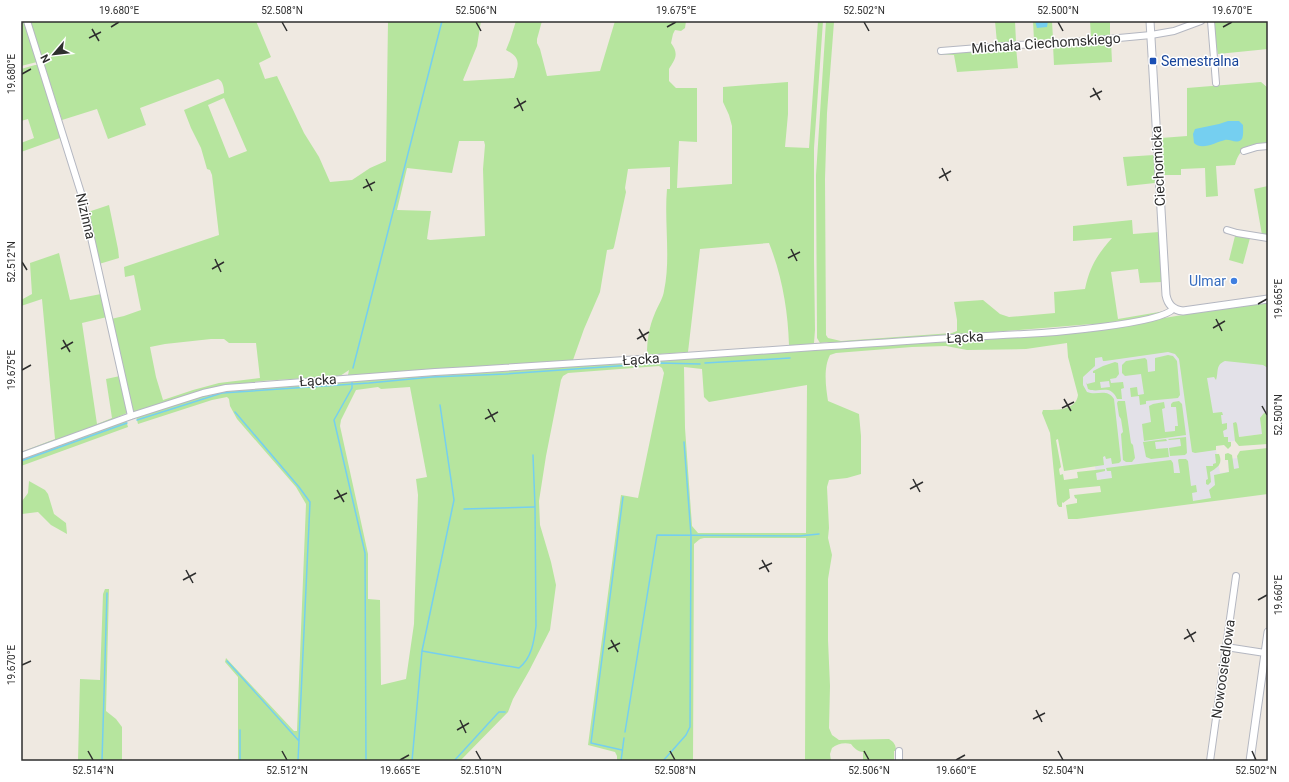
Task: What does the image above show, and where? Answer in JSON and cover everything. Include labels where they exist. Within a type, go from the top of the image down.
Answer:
[{"type":"street","name":"Nizinna","points":[[27,21],[81,193],[131,416]]},
{"type":"street","name":"Ciechomicka","points":[[1150,21],[1166,295],[1168,302],[1173,309]]},
{"type":"street","points":[[1151,35],[1174,30],[1201,21]]},
{"type":"street","points":[[1211,21],[1216,82]]},
{"type":"street","name":"Michała Ciechomskiego","points":[[941,51],[1065,43],[1151,35]]},
{"type":"street","points":[[1244,151],[1268,146]]},
{"type":"street","points":[[1227,230],[1236,233],[1268,238]]},
{"type":"street","name":"Łącka","points":[[21,456],[131,416],[203,393],[226,388],[435,372],[1043,333],[1097,327],[1150,318],[1169,313],[1173,309],[1186,311],[1268,298]]},
{"type":"street","name":"Nowoosiedlowa","points":[[1210,761],[1236,576]]},
{"type":"street","points":[[1250,761],[1268,632]]},
{"type":"street","points":[[1226,647],[1265,653]]},
{"type":"street","points":[[899,751],[900,761]]},
{"type":"shaded area","points":[[1268,305],[1268,437],[1262,434],[1239,437],[1240,440],[1215,444],[1220,473],[1229,472],[1228,459],[1268,455],[1268,492],[1069,518],[1105,500],[1101,479],[1097,480],[1089,425],[1071,338]]},
{"type":"green space","points":[[21,21],[25,21],[37,62],[21,66]]},
{"type":"green space","points":[[30,21],[256,21],[271,57],[259,63],[265,79],[277,76],[304,133],[319,157],[330,182],[352,180],[370,168],[386,161],[388,21],[481,21],[477,46],[463,80],[464,81],[514,78],[518,62],[511,53],[506,50],[516,21],[542,21],[537,43],[547,76],[600,71],[615,21],[686,21],[685,28],[681,31],[675,30],[673,34],[671,43],[676,54],[669,69],[669,81],[676,88],[697,88],[697,142],[679,141],[677,188],[732,184],[732,126],[723,102],[723,87],[788,82],[788,114],[785,147],[809,148],[818,21],[823,21],[814,148],[814,343],[811,345],[789,345],[784,293],[774,255],[769,243],[700,249],[688,352],[647,355],[650,328],[663,296],[666,279],[666,202],[667,189],[670,189],[670,167],[628,169],[625,188],[626,192],[614,247],[613,249],[607,250],[600,292],[584,329],[573,360],[492,367],[356,375],[348,375],[349,370],[340,376],[261,381],[224,386],[134,413],[111,319],[141,310],[134,275],[125,277],[124,267],[219,235],[212,175],[210,170],[207,169],[201,148],[184,110],[224,93],[223,87],[221,81],[218,79],[140,108],[146,125],[108,139],[97,109],[62,120]],"holes":[[[224,98],[247,151],[229,158],[208,105]],[[459,141],[484,141],[483,169],[485,236],[430,240],[427,239],[431,211],[397,210],[407,168],[452,173]],[[211,339],[224,339],[229,343],[256,343],[260,378],[219,383],[163,400],[156,377],[150,347]]]},
{"type":"green space","points":[[826,21],[834,21],[827,113],[825,179],[826,335],[828,338],[841,341],[952,333],[957,331],[954,302],[983,300],[1000,314],[1009,317],[1055,313],[1054,292],[1085,289],[1089,274],[1095,261],[1112,238],[1073,241],[1073,226],[1132,220],[1133,234],[1159,232],[1162,282],[1140,283],[1138,269],[1111,272],[1118,319],[1165,311],[1154,315],[1100,325],[1092,324],[836,345],[827,342],[820,343],[817,338],[816,175]]},
{"type":"green space","points":[[995,21],[1015,21],[1016,42],[997,43]]},
{"type":"green space","points":[[1033,21],[1052,21],[1053,39],[1034,40]]},
{"type":"green space","points":[[1090,21],[1110,21],[1110,37],[1091,38]]},
{"type":"green space","points":[[1214,21],[1268,21],[1268,49],[1218,54],[1214,36]]},
{"type":"green space","points":[[1111,41],[1112,62],[1054,65],[1053,45]]},
{"type":"green space","points":[[1016,47],[1018,68],[957,72],[954,55],[938,54],[938,53]]},
{"type":"green space","points":[[38,65],[62,140],[61,142],[60,138],[21,152],[21,143],[34,138],[28,119],[21,121],[21,69]]},
{"type":"green space","points":[[1261,82],[1268,88],[1268,144],[1247,148],[1240,154],[1235,165],[1216,166],[1218,196],[1206,197],[1205,168],[1181,169],[1181,175],[1163,175],[1161,138],[1187,136],[1187,88]]},
{"type":"green space","points":[[1154,155],[1155,183],[1127,186],[1123,157]]},
{"type":"green space","points":[[1268,186],[1268,236],[1262,235],[1254,189]]},
{"type":"green space","points":[[109,205],[119,258],[99,264],[88,212]]},
{"type":"green space","points":[[1235,236],[1250,238],[1243,264],[1229,260]]},
{"type":"green space","points":[[59,253],[70,300],[101,294],[107,317],[82,323],[97,424],[112,418],[106,379],[120,376],[127,413],[21,453],[55,439],[42,299],[21,306],[21,300],[32,294],[30,263]]},
{"type":"green space","points":[[1268,301],[1268,368],[1263,365],[1225,361],[1219,367],[1216,380],[1214,377],[1207,378],[1213,413],[1222,412],[1222,424],[1227,423],[1227,429],[1223,431],[1224,437],[1228,437],[1228,442],[1231,442],[1231,446],[1228,449],[1224,445],[1216,446],[1216,450],[1195,453],[1192,452],[1179,359],[1175,354],[1168,352],[1105,361],[1103,361],[1102,357],[1095,358],[1095,366],[1083,377],[1083,385],[1087,392],[1105,393],[1114,399],[1121,461],[1119,463],[1112,464],[1111,458],[1106,459],[1105,456],[1103,457],[1104,465],[1064,471],[1058,439],[1056,440],[1061,467],[1059,469],[1060,475],[1063,474],[1064,480],[1078,478],[1077,472],[1105,469],[1105,471],[1096,473],[1097,480],[1112,478],[1111,471],[1107,471],[1106,468],[1171,460],[1173,463],[1174,473],[1180,473],[1178,460],[1186,459],[1188,461],[1191,486],[1196,485],[1197,492],[1192,493],[1193,501],[1211,498],[1209,490],[1215,485],[1214,475],[1229,472],[1228,460],[1225,460],[1225,454],[1228,453],[1232,455],[1234,469],[1239,468],[1237,456],[1240,451],[1268,448],[1268,494],[1068,519],[1066,505],[1077,503],[1077,499],[1074,495],[1101,492],[1100,486],[1069,489],[1070,498],[1063,503],[1062,502],[1062,507],[1059,507],[1057,504],[1050,433],[1042,413],[1043,410],[1069,407],[1076,400],[1078,395],[1068,357],[1067,343],[1026,349],[967,350],[946,346],[912,347],[836,353],[830,355],[826,366],[828,401],[859,414],[861,436],[861,474],[847,478],[829,480],[827,487],[828,538],[832,555],[828,579],[830,686],[829,728],[832,735],[839,740],[889,739],[896,747],[896,751],[894,751],[894,761],[863,761],[863,752],[856,750],[851,744],[843,743],[832,748],[830,754],[831,761],[805,761],[806,538],[704,538],[700,539],[694,544],[693,761],[617,761],[615,752],[588,745],[621,495],[638,498],[664,373],[662,368],[659,366],[568,373],[563,376],[546,456],[539,501],[540,525],[556,585],[550,630],[513,699],[508,712],[460,761],[238,761],[238,677],[225,662],[226,658],[294,731],[297,731],[306,504],[296,487],[237,419],[227,397],[212,400],[138,424],[136,416],[219,391],[326,382],[526,370],[996,336],[1152,320]],"holes":[[[684,367],[702,369],[704,397],[709,402],[807,385],[806,533],[698,533],[692,526],[685,428]],[[378,387],[381,389],[410,387],[427,477],[416,479],[418,495],[414,624],[406,679],[381,685],[380,600],[368,599],[368,554],[340,426],[341,420],[356,390]]]},
{"type":"green space","points":[[1168,355],[1173,356],[1177,361],[1180,395],[1178,398],[1146,401],[1146,404],[1140,405],[1139,396],[1131,397],[1130,388],[1137,387],[1138,395],[1144,394],[1141,374],[1125,376],[1122,373],[1122,365],[1126,361],[1145,358],[1147,360],[1148,372],[1155,371],[1155,358]]},
{"type":"green space","points":[[1115,362],[1118,363],[1119,374],[1116,378],[1110,379],[1111,383],[1123,382],[1124,388],[1121,389],[1122,399],[1117,399],[1111,391],[1108,390],[1088,389],[1086,382],[1087,384],[1095,382],[1095,373],[1093,373],[1093,371]],"holes":[[[1109,381],[1110,387],[1101,388],[1100,382]]]},
{"type":"green space","points":[[1118,401],[1125,401],[1131,443],[1133,445],[1135,458],[1132,462],[1126,462],[1123,460],[1121,434],[1123,432],[1121,419],[1119,416]]},
{"type":"green space","points":[[1179,401],[1182,404],[1186,435],[1144,441],[1142,424],[1151,422],[1149,406],[1164,402],[1165,408],[1162,409],[1165,432],[1175,431],[1175,426],[1178,426],[1176,407],[1171,407],[1171,404]]},
{"type":"green space","points":[[1264,413],[1268,414],[1268,444],[1239,446],[1235,441],[1233,423],[1236,422],[1237,424],[1239,437],[1262,434],[1260,418]]},
{"type":"green space","points":[[126,420],[128,427],[21,466],[21,459]]},
{"type":"green space","points":[[1186,437],[1187,453],[1185,455],[1170,456],[1169,448],[1181,446],[1180,439],[1168,439]]},
{"type":"green space","points":[[1166,439],[1167,441],[1155,442],[1156,449],[1168,448],[1169,457],[1151,459],[1146,457],[1143,442]]},
{"type":"green space","points":[[1215,454],[1219,454],[1220,463],[1210,472],[1211,482],[1208,485],[1206,484],[1206,480],[1208,479],[1206,466],[1213,466],[1213,464],[1216,463]]},
{"type":"green space","points":[[29,481],[45,490],[48,494],[54,514],[66,523],[67,534],[51,525],[38,512],[22,514],[21,504],[28,493]]},
{"type":"green space","points":[[105,589],[109,589],[106,711],[116,719],[122,727],[122,761],[78,761],[80,679],[100,680],[103,594]]},
{"type":"water","points":[[1035,21],[1048,21],[1047,27],[1037,28]]},
{"type":"water","points":[[1228,121],[1239,121],[1243,125],[1243,135],[1241,140],[1237,142],[1225,140],[1205,146],[1194,143],[1193,134],[1195,129]]},
{"type":"waterway","points":[[353,368],[442,21]]},
{"type":"waterway","points":[[705,363],[790,358]]},
{"type":"waterway","points":[[137,420],[222,393],[432,377],[506,374],[660,363],[700,364]]},
{"type":"waterway","points":[[352,382],[352,388],[334,420],[365,553],[366,761]]},
{"type":"waterway","points":[[412,761],[422,651],[454,500],[440,405]]},
{"type":"waterway","points":[[235,412],[310,502],[298,761]]},
{"type":"waterway","points":[[21,461],[127,423]]},
{"type":"waterway","points":[[663,761],[686,735],[690,727],[691,535],[684,442]]},
{"type":"waterway","points":[[422,651],[519,668],[530,654],[536,626],[533,455]]},
{"type":"waterway","points":[[622,750],[591,743],[623,497]]},
{"type":"waterway","points":[[464,509],[534,507]]},
{"type":"waterway","points":[[625,732],[657,535],[799,536],[819,534]]},
{"type":"waterway","points":[[102,761],[107,593]]},
{"type":"waterway","points":[[227,661],[299,741]]},
{"type":"waterway","points":[[454,761],[499,712],[505,712]]},
{"type":"waterway","points":[[240,730],[240,761]]},
{"type":"waterway","points":[[621,761],[624,738]]},
{"type":"place","name":"Semestralna","points":[[1153,61]]},
{"type":"place","name":"Ulmar","points":[[1234,281]]}]
